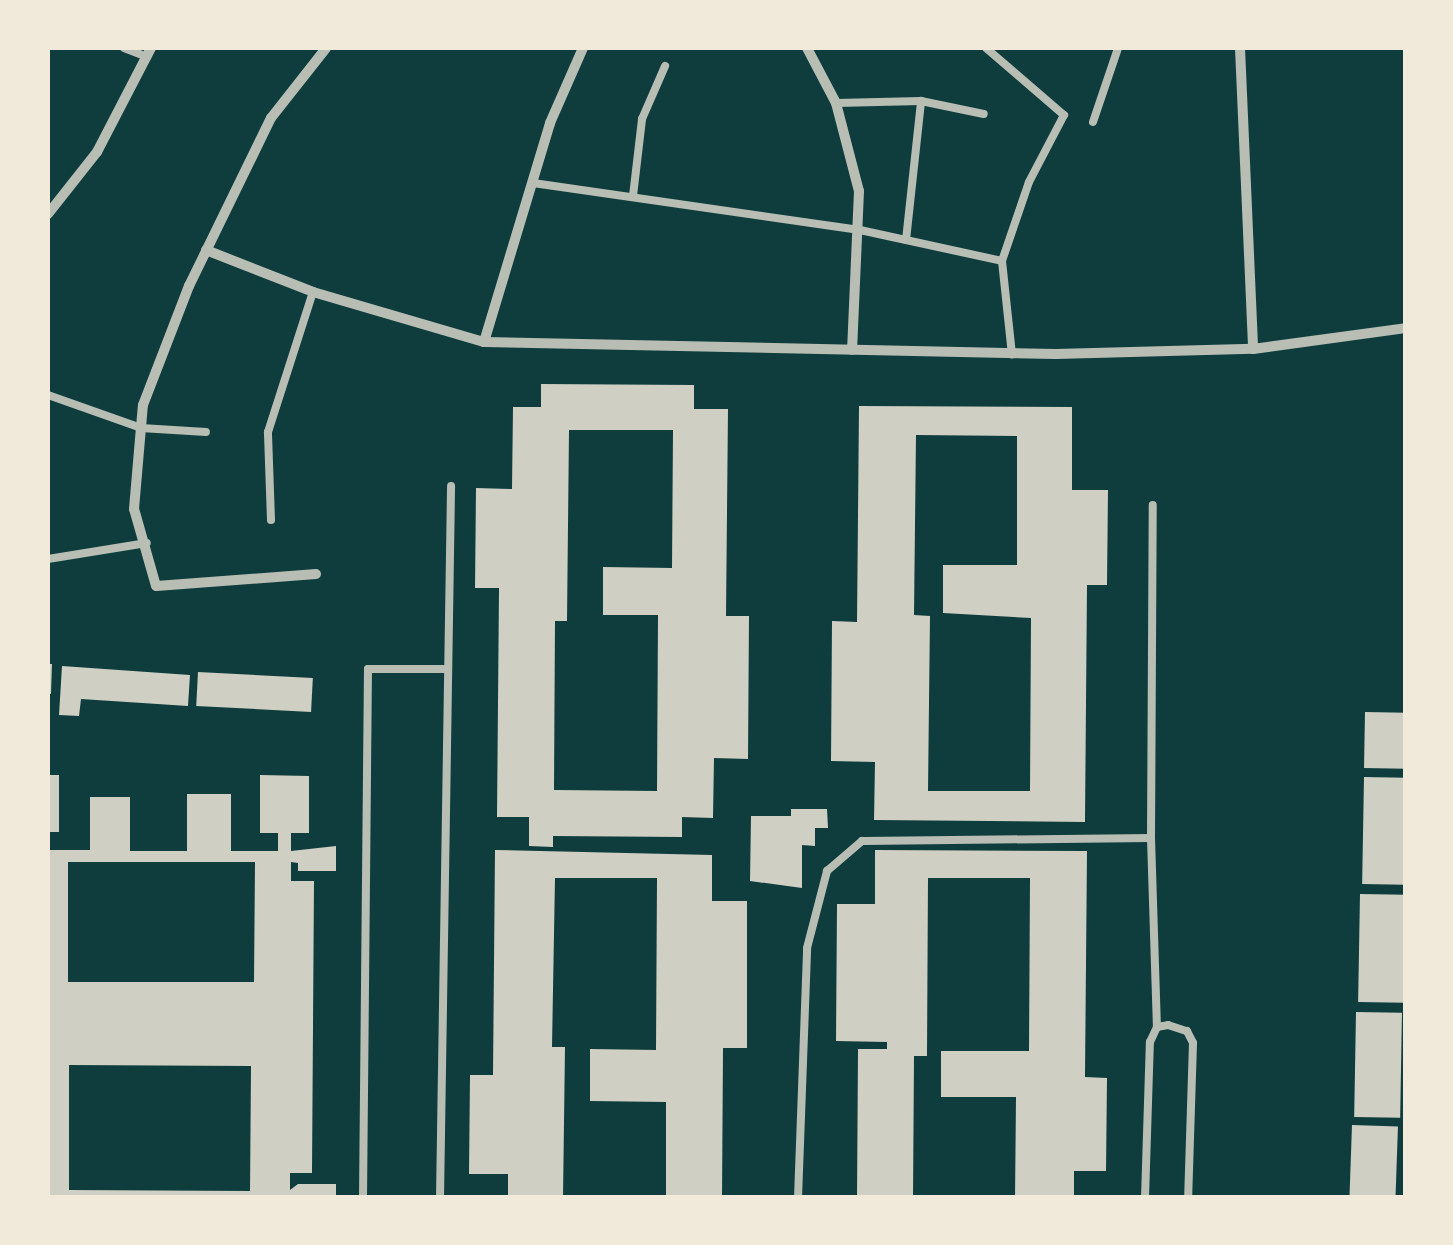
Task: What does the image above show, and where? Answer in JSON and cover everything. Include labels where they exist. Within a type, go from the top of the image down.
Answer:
[{"type":"street","points":[[316,574],[156,586],[147,543],[134,510],[143,405],[206,250],[271,118],[326,48]]},
{"type":"street","points":[[484,342],[550,123],[583,48]]},
{"type":"street","points":[[807,48],[836,103],[852,151],[860,230],[852,350]]},
{"type":"street","points":[[1240,48],[1253,350]]},
{"type":"street","points":[[48,214],[97,152],[149,52]]},
{"type":"street","points":[[206,250],[314,292],[484,342],[1012,354],[1253,350],[1406,328]]},
{"type":"lane","points":[[124,48],[149,52]]},
{"type":"lane","points":[[986,48],[1064,115],[1029,182],[1002,261],[1012,354]]},
{"type":"lane","points":[[1093,122],[1118,48]]},
{"type":"lane","points":[[633,196],[642,118],[665,66]]},
{"type":"lane","points":[[906,240],[921,101]]},
{"type":"lane","points":[[836,103],[921,101],[984,114]]},
{"type":"lane","points":[[534,183],[860,230],[1002,261]]},
{"type":"lane","points":[[270,520],[268,432],[314,292]]},
{"type":"lane","points":[[48,396],[141,428],[206,432]]},
{"type":"lane","points":[[440,1198],[451,486]]},
{"type":"lane","points":[[1145,1198],[1150,1042],[1157,1028],[1152,838],[1153,505]]},
{"type":"lane","points":[[48,559],[147,543]]},
{"type":"lane","points":[[364,1198],[368,669],[448,668]]},
{"type":"lane","points":[[798,1198],[807,948],[827,871],[843,852],[862,841],[1152,838]]},
{"type":"lane","points":[[1157,1028],[1179,1026],[1192,1043],[1188,1198]]},
{"type":"building","points":[[541,384],[694,385],[694,409],[728,409],[726,616],[749,616],[748,759],[714,758],[713,818],[682,817],[682,837],[553,836],[553,847],[529,846],[529,817],[497,817],[499,588],[475,588],[476,488],[512,489],[513,407],[541,407]],"holes":[[[569,430],[673,430],[672,568],[603,567],[603,615],[658,615],[657,791],[554,790],[555,621],[567,621]]]},
{"type":"building","points":[[859,406],[1072,407],[1072,490],[1108,490],[1107,585],[1087,585],[1085,822],[874,820],[875,762],[831,761],[832,621],[857,622]],"holes":[[[916,435],[1017,436],[1017,565],[943,565],[943,613],[1031,618],[1030,791],[928,791],[930,616],[914,615]]]},
{"type":"building","points":[[48,664],[52,664],[51,694],[48,693]]},
{"type":"building","points":[[62,666],[190,675],[188,706],[81,699],[79,716],[59,715]]},
{"type":"building","points":[[198,672],[313,678],[311,712],[196,706]]},
{"type":"building","points":[[1365,712],[1406,713],[1405,769],[1364,768]]},
{"type":"building","points":[[48,775],[59,775],[59,832],[48,832]]},
{"type":"building","points":[[260,775],[309,776],[309,833],[291,833],[291,851],[336,846],[336,871],[298,871],[298,863],[291,862],[291,881],[314,881],[312,1173],[290,1173],[290,1190],[298,1184],[336,1184],[336,1198],[48,1198],[48,850],[90,850],[90,797],[130,797],[130,851],[187,851],[187,794],[231,794],[231,851],[278,851],[278,833],[260,833]],"holes":[[[68,862],[255,862],[254,982],[68,982]],[[69,1065],[251,1066],[250,1191],[69,1190]]]},
{"type":"building","points":[[1364,777],[1406,778],[1404,885],[1362,884]]},
{"type":"building","points":[[791,809],[827,809],[828,828],[815,828],[815,846],[802,845],[802,888],[750,881],[751,816],[791,816]]},
{"type":"building","points":[[495,850],[712,855],[712,901],[747,901],[747,1048],[723,1048],[722,1198],[666,1198],[666,1102],[590,1101],[590,1049],[656,1050],[657,878],[555,878],[552,1047],[565,1047],[563,1198],[508,1198],[508,1174],[469,1174],[470,1075],[493,1075]]},
{"type":"building","points":[[875,850],[1087,851],[1085,1077],[1107,1078],[1106,1171],[1074,1171],[1074,1198],[1015,1198],[1016,1097],[941,1097],[941,1051],[1029,1051],[1030,878],[928,878],[927,1056],[914,1056],[913,1198],[857,1198],[858,1049],[887,1049],[887,1042],[836,1041],[837,904],[875,904]]},
{"type":"building","points":[[1360,894],[1406,895],[1404,1003],[1358,1002]]},
{"type":"building","points":[[1356,1012],[1402,1013],[1400,1118],[1354,1117]]},
{"type":"building","points":[[1352,1125],[1398,1127],[1395,1198],[1349,1198]]}]
